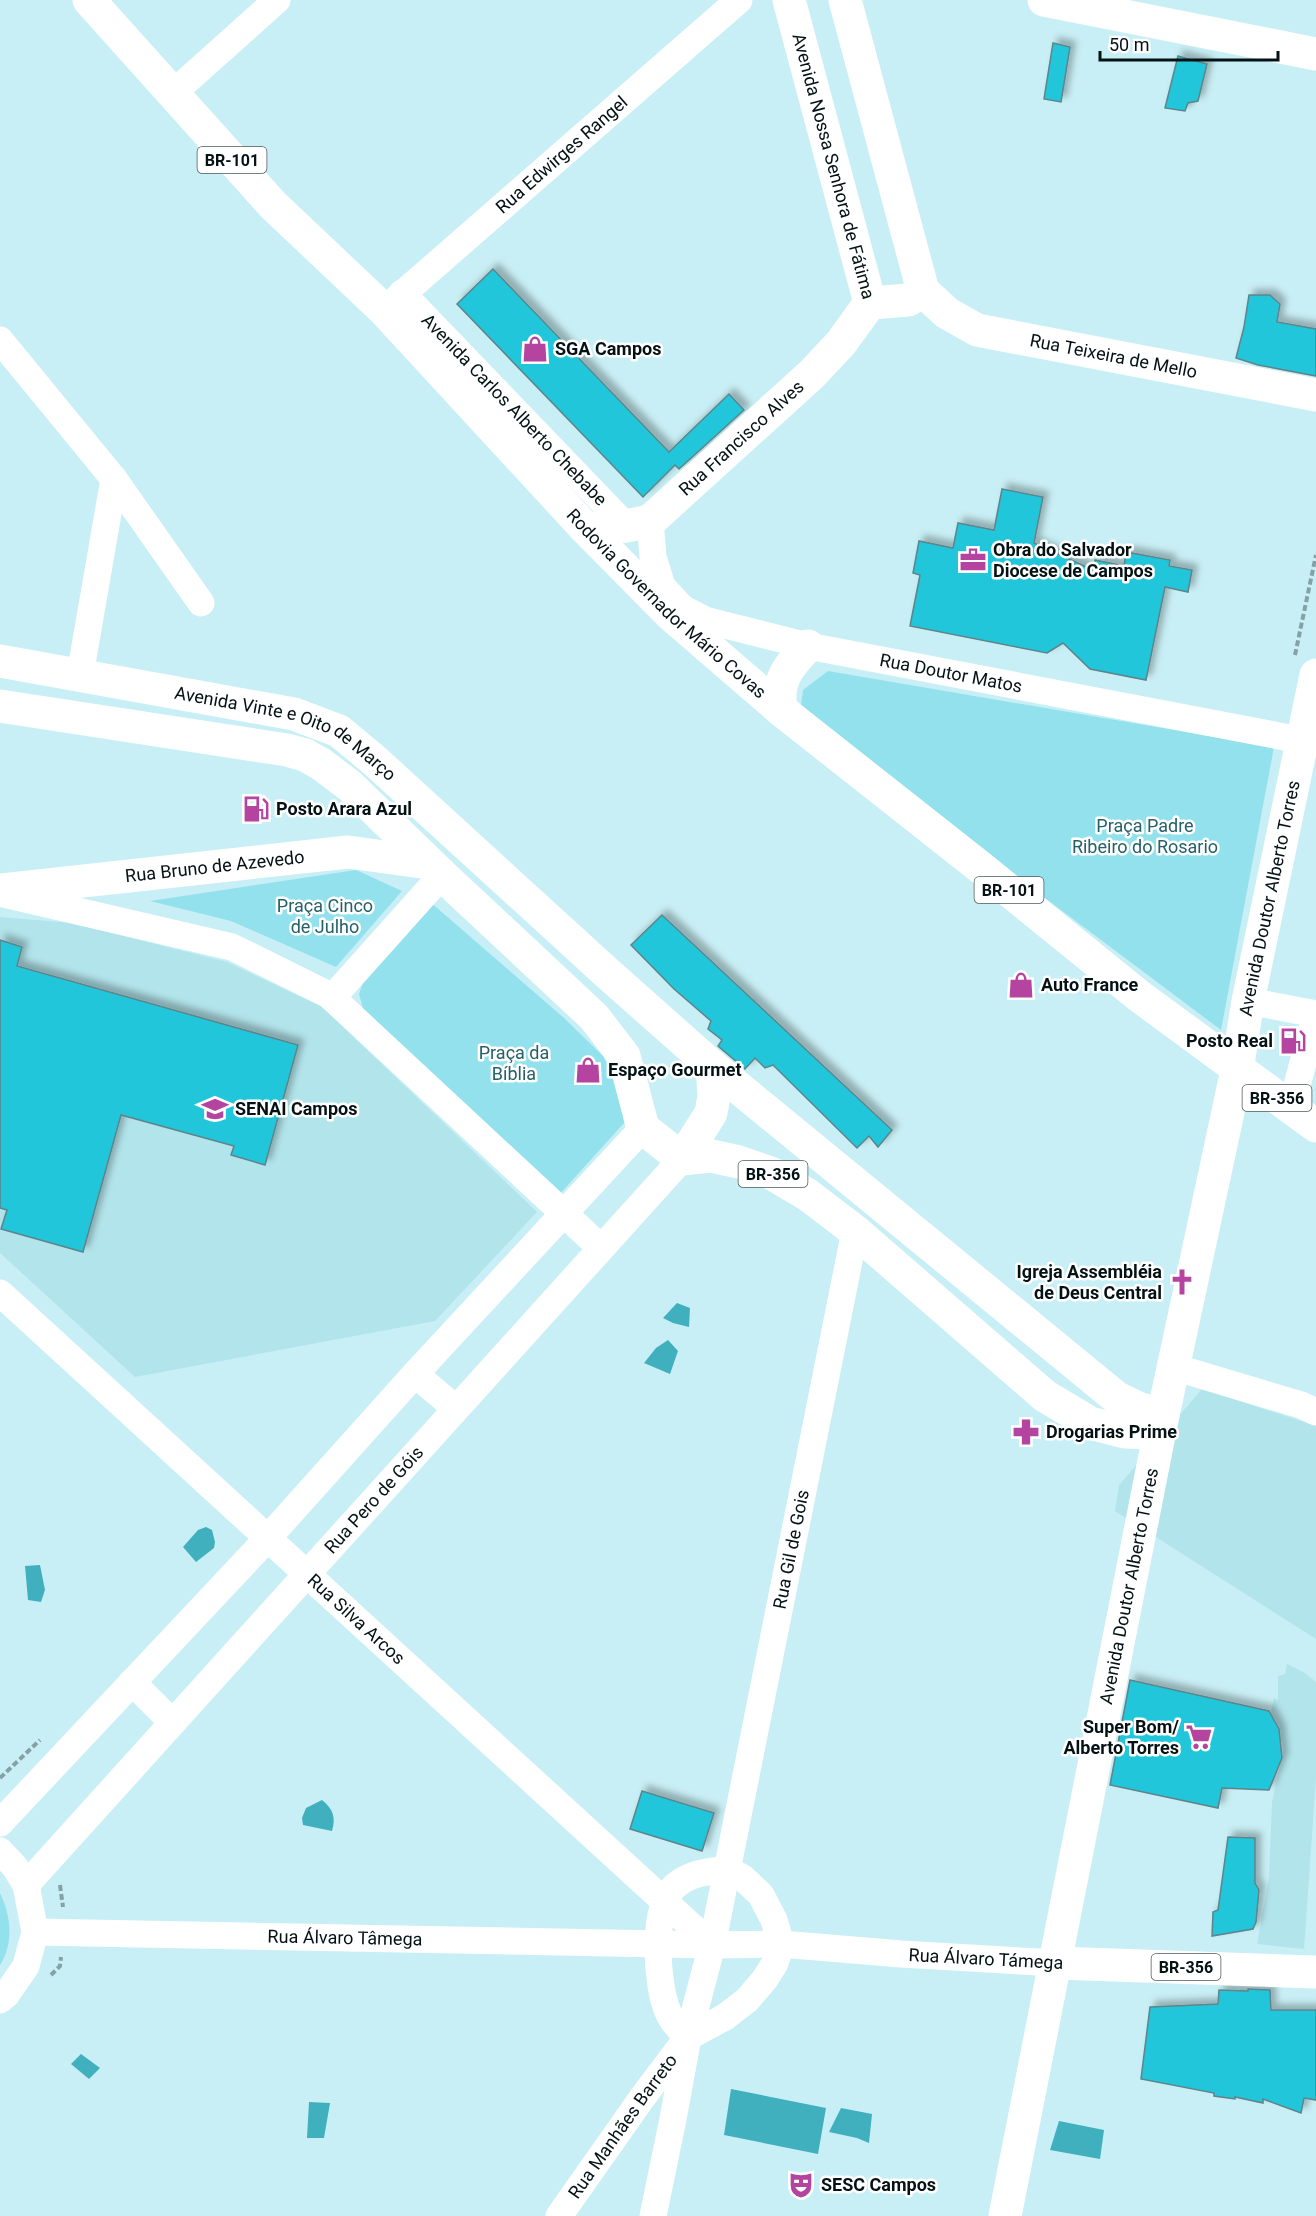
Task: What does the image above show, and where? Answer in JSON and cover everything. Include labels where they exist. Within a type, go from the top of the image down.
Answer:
[{"type":"main road","name":"Rodovia Governador Mário Covas","points":[[89,0],[273,205],[393,301],[586,529],[670,614],[781,710],[1139,996],[1304,1117]]},
{"type":"main road","name":"Avenida Nossa Senhora de Fátima","points":[[789,0],[870,303],[908,300],[923,291]]},
{"type":"main road","points":[[845,0],[923,291]]},
{"type":"main road","points":[[1044,0],[1316,54]]},
{"type":"main road","name":"Rua Teixeira de Mello","points":[[923,291],[947,313],[977,330],[1316,395]]},
{"type":"main road","name":"Rua Francisco Alves","points":[[638,523],[812,374],[841,342],[870,303]]},
{"type":"main road","points":[[586,529],[638,523]]},
{"type":"main road","points":[[781,710],[778,694],[785,673],[808,646]]},
{"type":"main road","name":"Avenida Vinte e Oito de Março","points":[[0,661],[294,714],[339,731],[712,1066]]},
{"type":"main road","name":"Avenida Doutor Alberto Torres","points":[[1005,2216],[1161,1424],[1237,1070],[1248,1001],[1309,742],[1316,675]]},
{"type":"main road","points":[[179,734],[178,717],[186,705],[255,706]]},
{"type":"main road","name":"Avenida Vinte e Oito de Março","points":[[0,706],[287,750],[304,756],[350,786],[435,869],[594,1017],[624,1056],[643,1128]]},
{"type":"main road","name":"Rua Bruno de Azevedo","points":[[0,892],[348,852],[435,869]]},
{"type":"main road","points":[[643,1128],[681,1159],[711,1113],[714,1096],[712,1066]]},
{"type":"main road","name":"BR-356","points":[[712,1066],[1117,1398],[1161,1424]]},
{"type":"main road","name":"BR-356","points":[[681,1159],[711,1156],[739,1162],[771,1173],[808,1195],[855,1231],[1045,1396],[1090,1423],[1125,1432],[1161,1424]]},
{"type":"main road","name":"Rua Álvaro Támega","points":[[1056,1963],[1316,1972]]},
{"type":"street","points":[[172,94],[277,0]]},
{"type":"street","name":"Rua Edwirges Rangel","points":[[393,301],[739,0]]},
{"type":"street","name":"Avenida Carlos Alberto Chebabe","points":[[393,301],[638,523]]},
{"type":"street","points":[[0,340],[114,479],[201,603]]},
{"type":"street","points":[[80,675],[114,479]]},
{"type":"street","name":"Rua Doutor Matos","points":[[638,523],[653,557],[662,586],[682,608],[705,621],[808,646],[1309,742]]},
{"type":"street","points":[[332,998],[435,869]]},
{"type":"street","points":[[0,892],[232,947],[332,998],[601,1248]]},
{"type":"street","points":[[1248,1001],[1316,1014],[1304,1117]]},
{"type":"street","points":[[0,1823],[267,1539],[415,1374],[643,1128]]},
{"type":"street","name":"Rua Pero de Góis","points":[[42,1878],[172,1722],[307,1576],[455,1408],[681,1159]]},
{"type":"street","name":"Rua Gil de Gois","points":[[653,2216],[674,2119],[688,2037],[712,1945],[855,1231]]},
{"type":"street","name":"Rua Silva Arcos","points":[[0,1293],[712,1945]]},
{"type":"street","points":[[1174,1367],[1301,1405],[1316,1412]]},
{"type":"street","points":[[415,1374],[455,1408]]},
{"type":"street","points":[[132,1683],[172,1722]]},
{"type":"street","points":[[0,1851],[15,1867],[42,1878],[35,1932],[26,1966],[0,2000]]},
{"type":"street","points":[[727,1869],[743,1878],[761,1895],[774,1920],[781,1944],[775,1963],[747,2000],[725,2017],[688,2037],[676,2026],[667,2011],[657,1943],[665,1903],[674,1887],[694,1874],[727,1869]]},
{"type":"street","name":"Rua Álvaro Tâmega","points":[[35,1932],[657,1943]]},
{"type":"street","name":"Rua Álvaro Támega","points":[[657,1943],[781,1944],[1056,1963]]},
{"type":"street","name":"Rua Manhães Barreto","points":[[559,2216],[688,2037]]},
{"type":"street","points":[[642,2098],[656,2105],[674,2119]]},
{"type":"path","points":[[0,1778],[42,1738]]},
{"type":"path","points":[[42,1878],[64,1904],[60,1966],[44,1983]]},
{"type":"shaded area","name":"SENAI Campos","points":[[0,917],[72,923],[227,962],[322,1007],[537,1212],[435,1321],[135,1377],[0,1253]]},
{"type":"shaded area","points":[[677,1303],[690,1308],[689,1327],[663,1318]]},
{"type":"shaded area","points":[[668,1340],[678,1351],[670,1374],[644,1363],[656,1348]]},
{"type":"shaded area","points":[[1202,1389],[1316,1426],[1316,1639],[1115,1511],[1119,1485]]},
{"type":"shaded area","points":[[206,1527],[212,1530],[214,1548],[196,1562],[183,1547],[198,1530]]},
{"type":"shaded area","points":[[40,1565],[45,1590],[41,1602],[28,1600],[25,1566]]},
{"type":"shaded area","points":[[1287,1664],[1305,1673],[1316,1682],[1316,1778],[1304,1949],[1257,1944],[1269,1877],[1272,1802],[1284,1748],[1271,1712],[1274,1698],[1278,1700],[1278,1676],[1285,1674]]},
{"type":"shaded area","points":[[322,1800],[333,1814],[332,1831],[303,1825],[302,1818],[306,1808]]},
{"type":"shaded area","points":[[81,2054],[100,2068],[89,2079],[71,2064]]},
{"type":"shaded area","points":[[731,2089],[826,2108],[818,2154],[724,2135]]},
{"type":"shaded area","points":[[309,2102],[330,2103],[324,2138],[307,2138]]},
{"type":"shaded area","points":[[841,2108],[872,2114],[869,2143],[829,2132]]},
{"type":"shaded area","points":[[1059,2121],[1104,2130],[1100,2159],[1050,2150]]},
{"type":"green space","name":"Praça Padre Ribeiro do Rosario","points":[[828,671],[1274,747],[1221,1030],[800,714],[803,690]]},
{"type":"green space","name":"Praça Cinco de Julho","points":[[356,870],[402,891],[336,967],[231,921],[150,901]]},
{"type":"green space","name":"Praça da Bíblia","points":[[429,901],[564,1018],[603,1056],[621,1090],[624,1123],[558,1196],[364,1012],[359,994],[366,975]]},
{"type":"green space","points":[[0,1893],[9,1920],[9,1939],[0,1965]]},
{"type":"building","points":[[1053,43],[1070,47],[1061,102],[1044,99]]},
{"type":"building","points":[[1178,56],[1207,64],[1198,101],[1188,103],[1185,111],[1165,108]]},
{"type":"building","name":"SGA Campos","points":[[493,269],[669,452],[729,394],[744,410],[679,469],[675,465],[643,497],[457,304]]},
{"type":"building","points":[[1249,295],[1270,295],[1280,304],[1277,322],[1316,329],[1316,376],[1258,365],[1236,358]]},
{"type":"building","points":[[1002,489],[1043,497],[1034,543],[1093,570],[1095,560],[1124,566],[1126,552],[1170,560],[1169,566],[1192,570],[1188,592],[1165,587],[1146,680],[1090,669],[1063,643],[1047,653],[910,626],[920,575],[913,573],[919,541],[953,548],[958,523],[994,530]]},
{"type":"building","points":[[662,915],[892,1130],[878,1147],[869,1136],[857,1148],[773,1065],[765,1068],[755,1058],[745,1069],[718,1046],[722,1040],[708,1029],[711,1021],[674,989],[631,945]]},
{"type":"building","points":[[0,940],[22,947],[17,966],[298,1045],[265,1165],[231,1155],[234,1146],[121,1115],[83,1252],[1,1229],[7,1210],[0,1208]]},
{"type":"building","name":"Super Bom/ Alberto Torres","points":[[1130,1680],[1269,1711],[1279,1729],[1282,1758],[1269,1790],[1222,1788],[1218,1808],[1110,1785]]},
{"type":"building","points":[[642,1791],[714,1813],[702,1851],[630,1829]]},
{"type":"building","points":[[1228,1837],[1255,1838],[1255,1883],[1259,1890],[1256,1922],[1253,1929],[1212,1936],[1213,1912],[1218,1910]]},
{"type":"building","points":[[1248,1989],[1270,1990],[1271,2010],[1316,2010],[1316,2100],[1304,2098],[1301,2113],[1263,2099],[1263,2103],[1235,2097],[1235,2099],[1214,2096],[1214,2093],[1141,2079],[1150,2007],[1218,2004],[1219,1990],[1248,1991]]},
{"type":"place","name":"SGA Campos","points":[[535,349]]},
{"type":"place","name":"Obra do Salvador Diocese de Campos","points":[[973,560]]},
{"type":"place","name":"Posto Arara Azul","points":[[256,809]]},
{"type":"place","name":"Auto France","points":[[1021,985]]},
{"type":"place","name":"Posto Real","points":[[1293,1041]]},
{"type":"place","name":"Espaço Gourmet","points":[[588,1070]]},
{"type":"place","name":"SENAI Campos","points":[[215,1109]]},
{"type":"place","name":"Igreja Assembléia de Deus Central","points":[[1182,1282]]},
{"type":"place","name":"Drogarias Prime","points":[[1026,1432]]},
{"type":"place","name":"Super Bom/ Alberto Torres","points":[[1199,1737]]},
{"type":"place","name":"SESC Campos","points":[[801,2185]]}]
